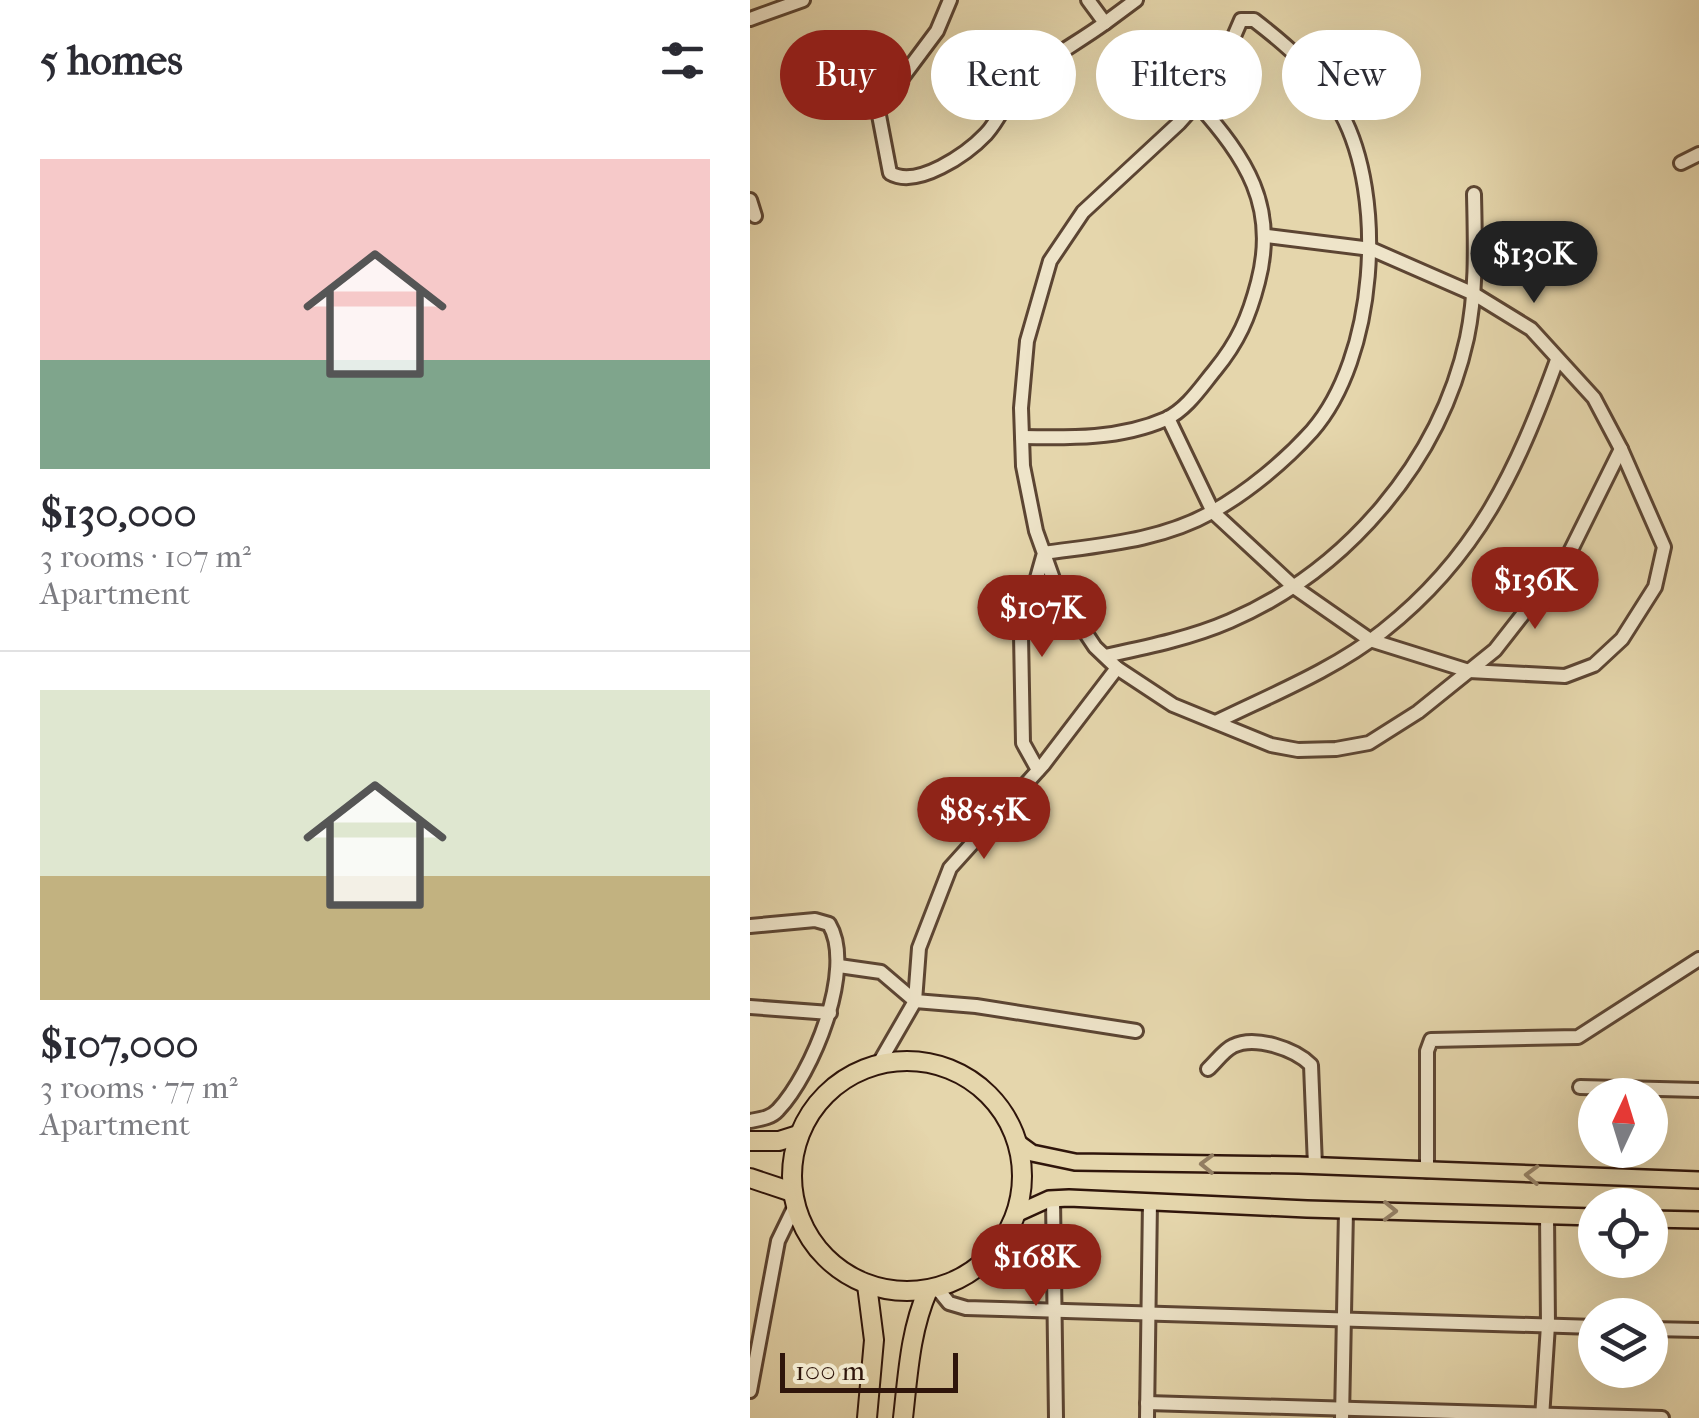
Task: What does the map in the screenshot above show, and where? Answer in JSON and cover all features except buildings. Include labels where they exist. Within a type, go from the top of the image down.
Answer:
[{"type":"highway","points":[[908,1061],[936,1065],[963,1076],[1005,1116],[1017,1142],[1022,1166],[1016,1214],[996,1250],[966,1276],[932,1288],[897,1291],[868,1284],[835,1267],[810,1240],[793,1199],[792,1163],[798,1135],[817,1104],[844,1079],[878,1065],[908,1061]]},
{"type":"highway","points":[[750,1142],[779,1141],[798,1135]]},
{"type":"highway","points":[[750,1178],[793,1199]]},
{"type":"highway","points":[[866,1418],[874,1340],[868,1284]]},
{"type":"highway","points":[[904,1418],[916,1315],[932,1288]]},
{"type":"main road","points":[[1017,1142],[1049,1158],[1075,1162],[1699,1180]]},
{"type":"main road","points":[[1016,1214],[1053,1198],[1578,1216]]},
{"type":"main road","points":[[1668,1219],[1699,1220]]},
{"type":"street","points":[[750,18],[803,0]]},
{"type":"street","points":[[950,0],[937,31],[878,110],[890,173],[898,178],[913,178],[966,150],[986,134],[1026,78],[1136,0]]},
{"type":"street","points":[[1088,0],[1105,23]]},
{"type":"street","points":[[1044,553],[1169,532],[1213,512],[1255,483],[1314,429],[1340,384],[1359,330],[1371,249],[1360,158],[1341,114],[1302,58],[1254,20],[1245,18],[1234,30]]},
{"type":"street","points":[[1180,120],[1083,212],[1050,261],[1027,341],[1023,466],[1044,553],[1057,590],[1118,668],[1173,705],[1271,745],[1336,750],[1369,743],[1395,728],[1495,650],[1567,558],[1621,450]]},
{"type":"street","points":[[1022,437],[1082,439],[1168,418],[1186,404],[1243,332],[1267,236],[1264,208],[1244,164],[1211,120]]},
{"type":"street","points":[[1681,163],[1699,154]]},
{"type":"street","points":[[1106,656],[1230,620],[1294,586],[1354,538],[1403,481],[1436,427],[1466,340],[1474,294],[1474,194]]},
{"type":"street","points":[[750,200],[755,216]]},
{"type":"street","points":[[1168,418],[1213,512],[1294,586],[1370,640],[1469,671],[1565,676],[1594,665],[1622,638],[1656,587],[1664,548],[1621,450],[1594,398],[1531,329],[1474,294],[1371,249],[1267,236]]},
{"type":"street","points":[[1216,722],[1370,640],[1432,586],[1481,526],[1515,469],[1557,360]]},
{"type":"street","points":[[1038,770],[1022,743],[1021,635],[1044,553]]},
{"type":"street","points":[[878,1065],[915,1000],[919,948],[950,868],[1038,770],[1118,668]]},
{"type":"street","points":[[750,926],[815,920],[829,924],[839,966],[824,1033],[780,1109],[750,1121]]},
{"type":"street","points":[[1427,1170],[1427,1051],[1431,1040],[1578,1038],[1699,959]]},
{"type":"street","points":[[839,966],[880,972],[915,1000],[1136,1031]]},
{"type":"street","points":[[750,1008],[830,1013]]},
{"type":"street","points":[[1208,1069],[1233,1046],[1284,1048],[1311,1065],[1315,1166]]},
{"type":"street","points":[[1668,1089],[1699,1090]]},
{"type":"street","points":[[1053,1198],[1056,1418]]},
{"type":"street","points":[[750,1391],[778,1241],[793,1199]]},
{"type":"street","points":[[1150,1202],[1147,1411],[1662,1418]]},
{"type":"street","points":[[1342,1414],[1346,1210]]},
{"type":"street","points":[[1542,1416],[1548,1326],[1547,1215]]},
{"type":"street","points":[[932,1288],[956,1306],[1578,1327]]},
{"type":"street","points":[[1668,1329],[1699,1330]]}]
